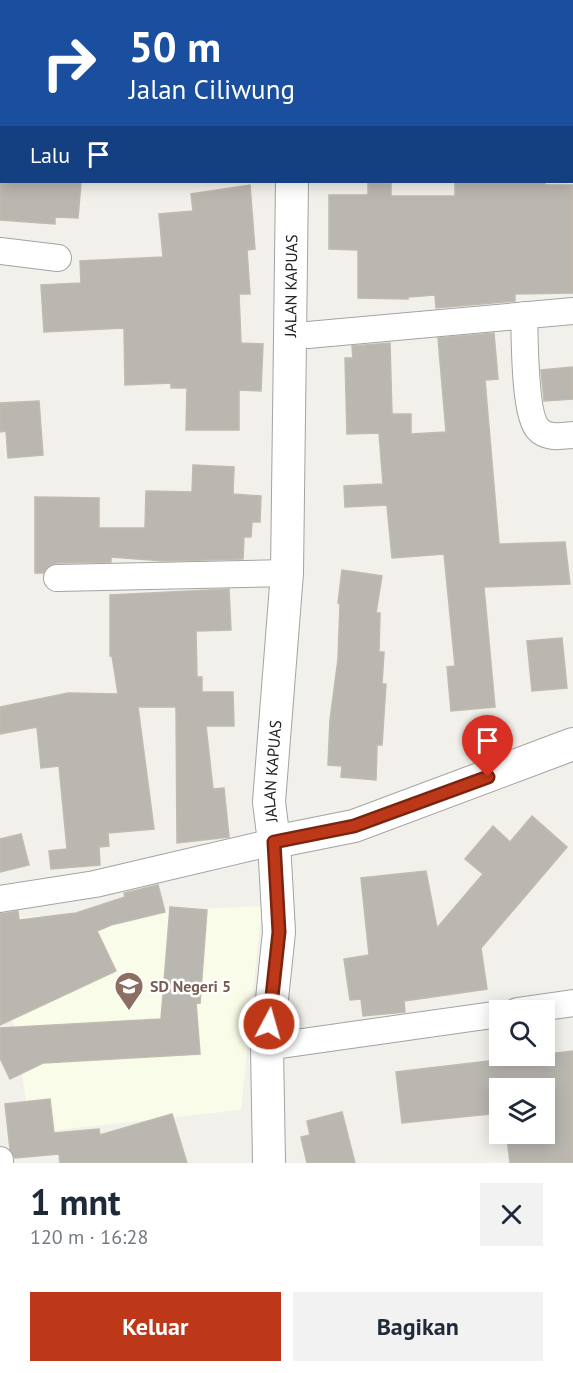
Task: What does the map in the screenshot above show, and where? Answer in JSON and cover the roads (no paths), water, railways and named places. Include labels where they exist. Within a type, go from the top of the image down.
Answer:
[{"type":"street","name":"JALAN KAPUAS","points":[[274,842],[269,802],[287,573],[292,183]]},
{"type":"street","name":"JALAN KAPUAS","points":[[274,842],[287,802],[304,558],[308,467],[308,335],[313,183]]},
{"type":"street","points":[[0,251],[58,258]]},
{"type":"street","points":[[308,335],[573,311]]},
{"type":"street","points":[[524,315],[530,416],[538,430],[552,437],[573,435]]},
{"type":"street","points":[[57,578],[287,573]]},
{"type":"street","points":[[0,899],[95,884],[274,842],[354,826],[573,744]]},
{"type":"street","points":[[269,1163],[267,1047],[279,932],[274,842]]},
{"type":"street","points":[[555,1006],[573,1003]]},
{"type":"street","points":[[267,1047],[489,1016]]},
{"type":"place","name":"SD Negeri 5","points":[[129,1012]]}]
